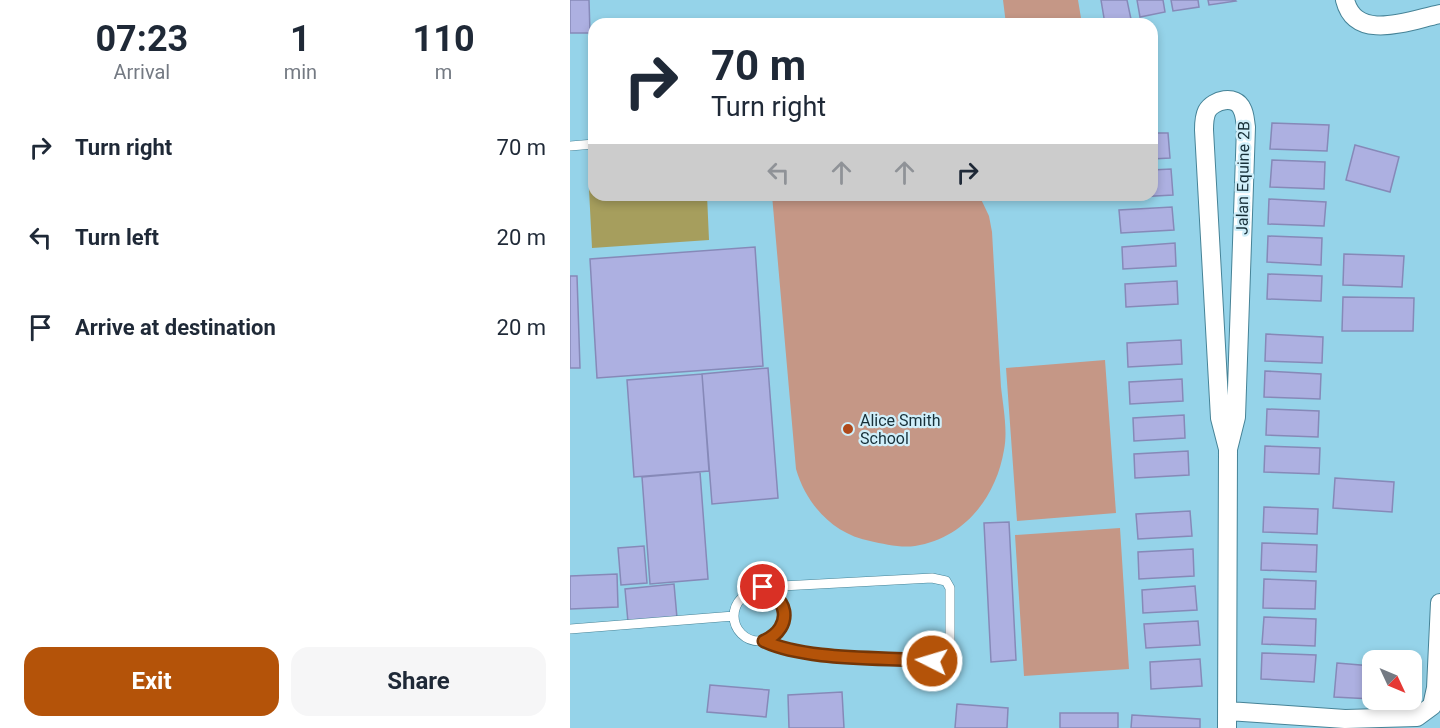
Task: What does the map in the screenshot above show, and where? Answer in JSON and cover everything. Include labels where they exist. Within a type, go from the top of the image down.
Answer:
[{"type":"street","points":[[1345,0],[1354,17],[1359,22],[1370,26],[1383,26],[1440,14]]},
{"type":"street","name":"Jalan Equine 2B","points":[[1227,449],[1236,417],[1246,127],[1243,109],[1233,101],[1222,100],[1212,104],[1207,110],[1204,130],[1220,418],[1227,449],[1227,719]]},
{"type":"street","points":[[1227,719],[1345,723],[1417,717],[1432,706],[1436,688],[1440,603]]},
{"type":"lane","points":[[570,146],[588,144]]},
{"type":"lane","points":[[755,591],[765,591],[774,595],[781,602],[784,611],[784,621],[780,630],[773,637],[764,641],[754,641],[745,637],[738,630],[734,616],[738,601],[746,595],[763,587],[932,578],[946,581],[950,588],[950,649],[941,659],[932,661],[818,654],[780,649],[764,641]]},
{"type":"lane","points":[[570,629],[734,616]]},
{"type":"shaded area","points":[[1003,0],[1078,0],[1081,18],[1005,18]]},
{"type":"shaded area","points":[[590,201],[707,201],[709,240],[592,248]]},
{"type":"shaded area","points":[[773,201],[982,201],[989,216],[992,232],[1005,426],[1005,442],[1000,467],[986,499],[963,525],[949,534],[933,542],[915,546],[898,546],[857,537],[833,524],[814,505],[796,469]]},
{"type":"shaded area","points":[[1105,360],[1116,513],[1017,521],[1006,368]]},
{"type":"shaded area","points":[[1120,528],[1129,669],[1024,676],[1015,535]]},
{"type":"building","points":[[570,0],[589,0],[588,33],[570,33]]},
{"type":"building","points":[[1101,0],[1127,0],[1131,18],[1104,18]]},
{"type":"building","points":[[1137,0],[1163,0],[1165,12],[1140,17]]},
{"type":"building","points":[[1171,0],[1198,0],[1199,7],[1173,11]]},
{"type":"building","points":[[1208,0],[1235,0],[1236,1],[1209,5]]},
{"type":"building","points":[[1272,123],[1329,125],[1327,151],[1270,149]]},
{"type":"building","points":[[1158,133],[1168,133],[1170,158],[1158,159]]},
{"type":"building","points":[[1355,145],[1399,157],[1390,192],[1346,180]]},
{"type":"building","points":[[1272,160],[1325,162],[1324,189],[1270,187]]},
{"type":"building","points":[[1171,169],[1173,195],[1158,196],[1158,170]]},
{"type":"building","points":[[1269,199],[1326,202],[1324,226],[1268,224]]},
{"type":"building","points":[[1172,207],[1174,230],[1121,233],[1119,210]]},
{"type":"building","points":[[1268,236],[1322,238],[1321,265],[1267,262]]},
{"type":"building","points":[[1175,243],[1176,266],[1123,269],[1122,247]]},
{"type":"building","points":[[755,247],[763,366],[597,378],[590,259]]},
{"type":"building","points":[[1344,254],[1404,256],[1402,287],[1343,285]]},
{"type":"building","points":[[1268,274],[1322,276],[1321,301],[1267,299]]},
{"type":"building","points":[[570,276],[577,276],[580,368],[570,368]]},
{"type":"building","points":[[1177,281],[1178,304],[1126,307],[1125,284]]},
{"type":"building","points":[[1343,297],[1414,298],[1413,331],[1342,331]]},
{"type":"building","points":[[1266,334],[1323,337],[1322,363],[1265,361]]},
{"type":"building","points":[[1181,340],[1182,364],[1128,367],[1127,343]]},
{"type":"building","points":[[768,368],[778,498],[712,504],[702,374]]},
{"type":"building","points":[[1265,371],[1321,374],[1320,399],[1264,397]]},
{"type":"building","points":[[702,374],[709,471],[634,477],[627,380]]},
{"type":"building","points":[[1182,379],[1183,401],[1130,404],[1129,382]]},
{"type":"building","points":[[1267,409],[1319,411],[1318,437],[1266,435]]},
{"type":"building","points":[[1184,415],[1185,438],[1134,441],[1133,418]]},
{"type":"building","points":[[1265,446],[1320,448],[1319,474],[1264,472]]},
{"type":"building","points":[[1188,451],[1189,475],[1135,478],[1134,454]]},
{"type":"building","points":[[700,472],[708,579],[650,584],[642,477]]},
{"type":"building","points":[[1335,478],[1394,482],[1392,512],[1333,508]]},
{"type":"building","points":[[1264,507],[1318,509],[1317,534],[1263,532]]},
{"type":"building","points":[[1190,511],[1192,536],[1138,539],[1136,514]]},
{"type":"building","points":[[1009,522],[1016,660],[991,662],[984,523]]},
{"type":"building","points":[[1262,543],[1317,545],[1316,572],[1261,570]]},
{"type":"building","points":[[644,546],[647,583],[621,585],[618,548]]},
{"type":"building","points":[[1193,549],[1194,576],[1139,579],[1138,552]]},
{"type":"building","points":[[617,574],[618,607],[570,609],[570,576]]},
{"type":"building","points":[[1264,579],[1316,581],[1315,609],[1263,608]]},
{"type":"building","points":[[674,584],[677,618],[628,622],[625,589]]},
{"type":"building","points":[[1195,586],[1197,610],[1143,613],[1142,590]]},
{"type":"building","points":[[1264,617],[1316,619],[1315,646],[1262,644]]},
{"type":"building","points":[[1198,621],[1200,645],[1146,648],[1144,624]]},
{"type":"building","points":[[1262,653],[1316,655],[1314,682],[1261,679]]},
{"type":"building","points":[[1200,659],[1202,686],[1151,689],[1150,662]]},
{"type":"building","points":[[1337,663],[1362,665],[1362,698],[1334,697]]},
{"type":"building","points":[[710,685],[769,690],[766,717],[707,712]]},
{"type":"building","points":[[842,692],[844,728],[789,728],[788,695]]},
{"type":"building","points":[[957,704],[1008,708],[1007,728],[955,728]]},
{"type":"building","points":[[1060,713],[1118,713],[1118,728],[1060,728]]},
{"type":"building","points":[[1132,715],[1200,719],[1200,728],[1131,728]]},
{"type":"place","name":"Alice Smith School","points":[[848,429]]},
{"type":"route","points":[[763,587],[755,591],[765,591],[774,595],[781,602],[784,611],[784,621],[780,630],[773,637],[764,641],[780,649],[818,654],[932,661]]}]
